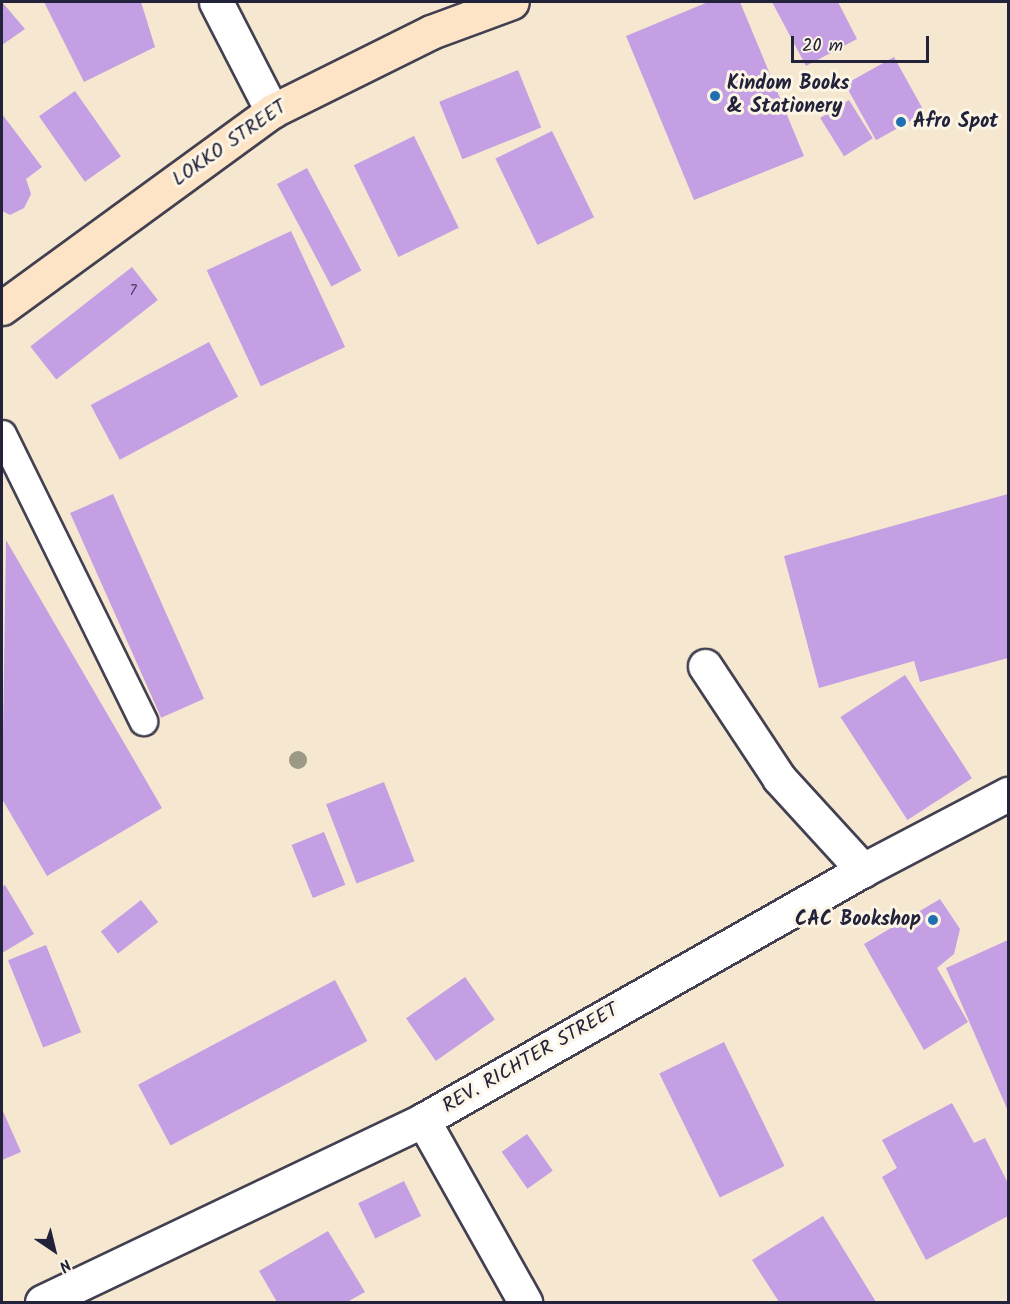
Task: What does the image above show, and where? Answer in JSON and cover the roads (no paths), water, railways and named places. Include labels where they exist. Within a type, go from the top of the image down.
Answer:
[{"type":"main road","name":"LOKKO STREET","points":[[2,308],[272,111],[431,32],[512,2]]},
{"type":"street","points":[[216,2],[272,111]]},
{"type":"street","points":[[705,666],[779,778],[863,870]]},
{"type":"street","name":"REV. RICHTER STREET","points":[[42,1302],[423,1120],[863,870],[1008,794]]},
{"type":"street","points":[[423,1120],[525,1302]]},
{"type":"lane","points":[[2,434],[143,722]]},
{"type":"place","name":"Kindom Books & Stationery","points":[[715,96]]},
{"type":"place","name":"Afro Spot","points":[[901,122]]},
{"type":"place","name":"CAC Bookshop","points":[[933,920]]}]
